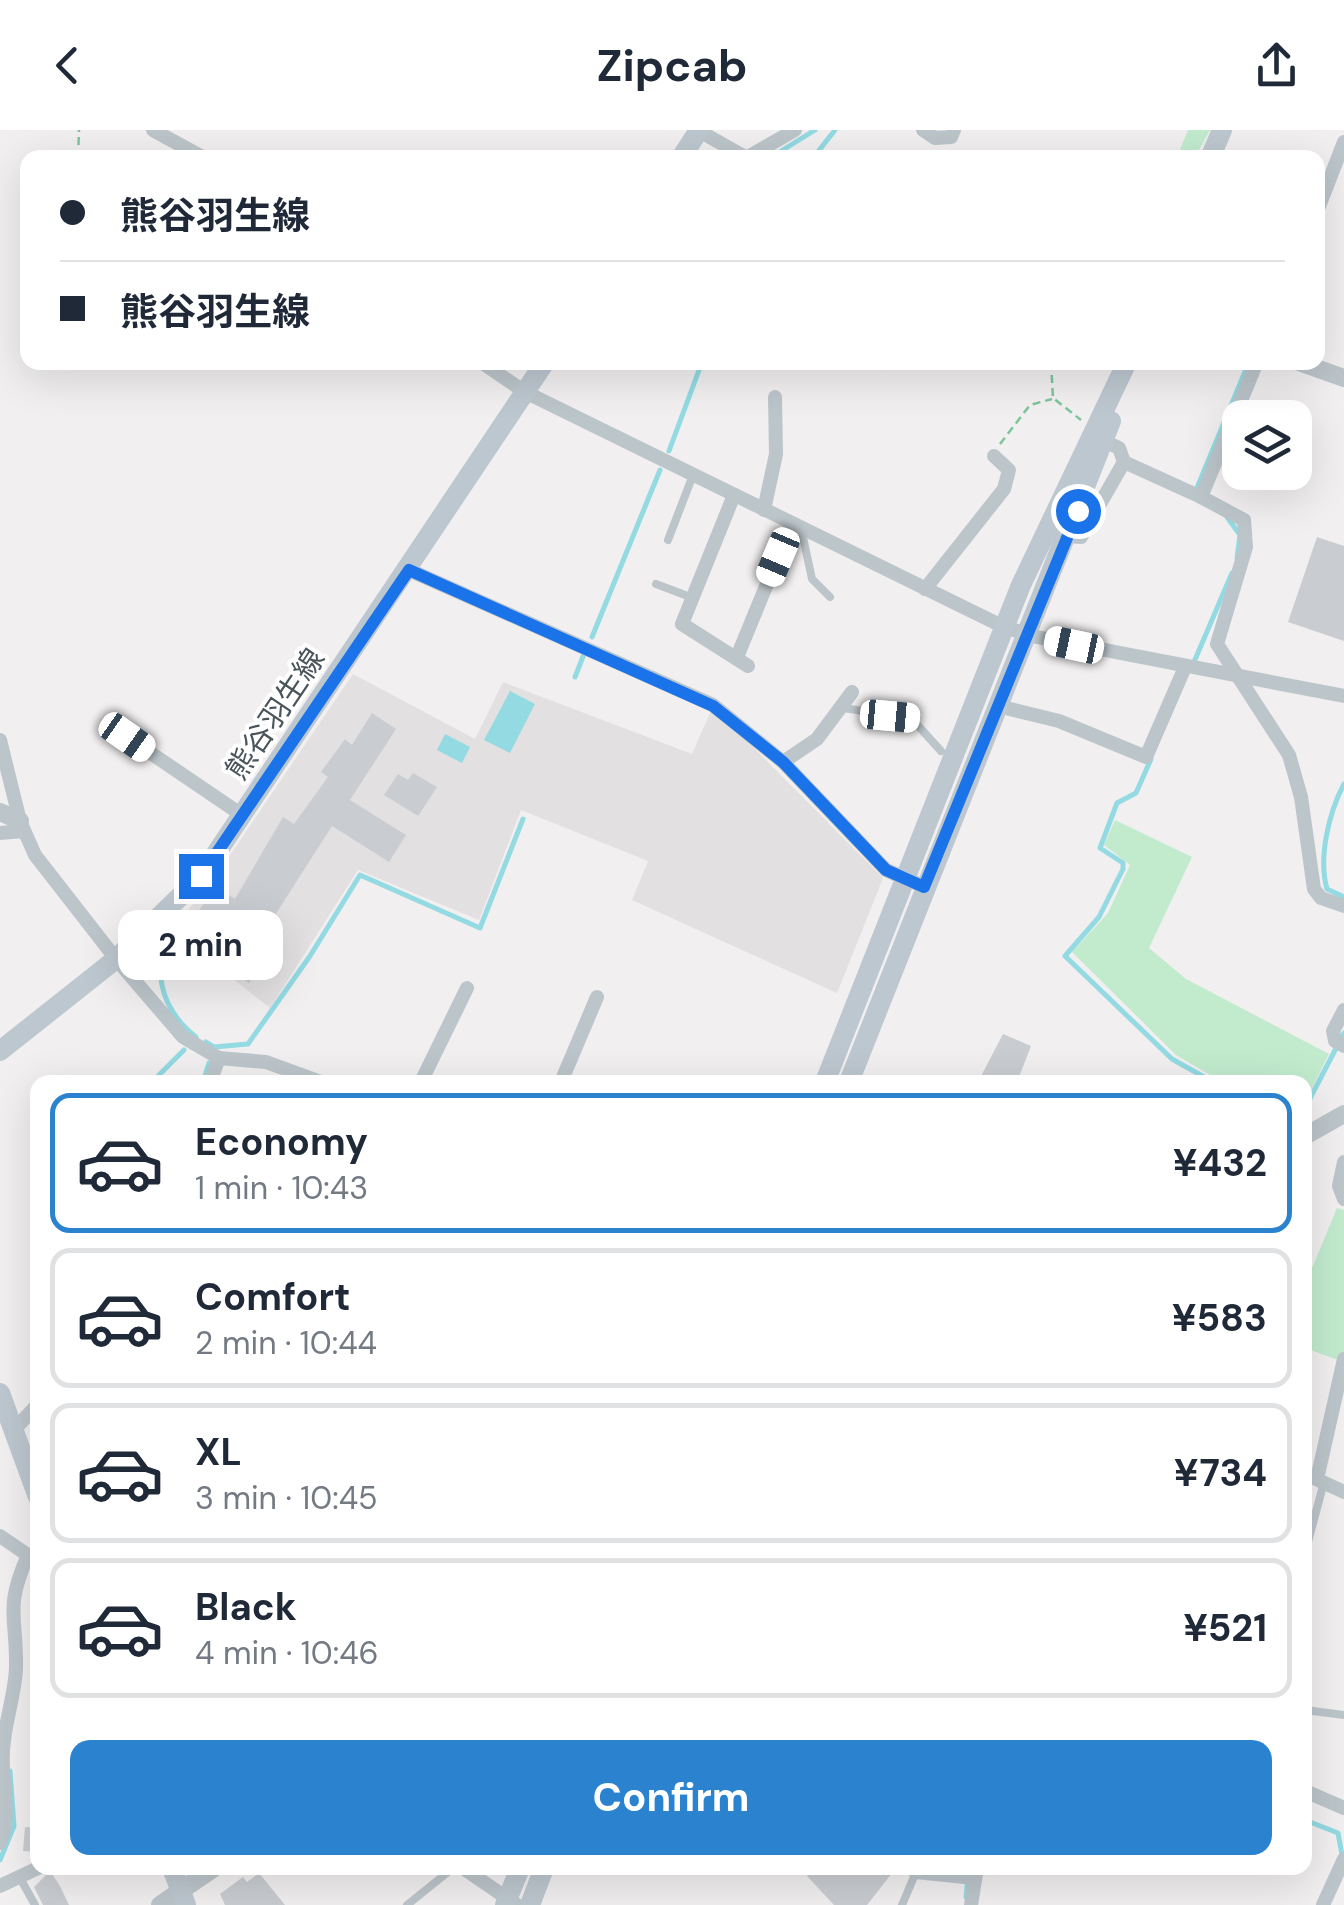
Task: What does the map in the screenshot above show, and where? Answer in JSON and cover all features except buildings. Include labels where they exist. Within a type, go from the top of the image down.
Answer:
[{"type":"main road","name":"熊谷羽生線","points":[[0,1050],[116,960],[201,876],[409,570],[539,370]]},
{"type":"main road","points":[[853,1075],[924,887],[1067,536],[1126,370]]},
{"type":"main road","points":[[828,1075],[1004,627],[1100,434]]},
{"type":"main road","points":[[0,1393],[30,1477]]},
{"type":"main road","points":[[510,1903],[518,1875]]},
{"type":"main road","points":[[530,1905],[541,1875]]},
{"type":"street","points":[[154,130],[190,150]]},
{"type":"street","points":[[699,130],[735,150]]},
{"type":"street","points":[[759,150],[795,130]]},
{"type":"street","points":[[923,130],[934,138],[951,136],[954,130]]},
{"type":"street","points":[[1325,190],[1344,138],[1333,130]]},
{"type":"street","points":[[493,370],[525,392],[1004,627],[1184,668],[1344,696]]},
{"type":"street","points":[[1201,497],[1254,370]]},
{"type":"street","points":[[764,510],[776,454],[775,396]]},
{"type":"street","points":[[1100,434],[1119,448],[1124,462],[1244,520],[1246,547],[1217,644],[1288,755],[1301,797],[1314,890],[1322,898],[1344,906]]},
{"type":"street","points":[[925,589],[1004,489],[1008,470],[994,456]]},
{"type":"street","points":[[1067,536],[1081,538],[1124,462]]},
{"type":"street","points":[[734,495],[682,624],[742,661],[796,526]]},
{"type":"street","points":[[409,570],[713,706],[783,762],[886,870],[924,887]]},
{"type":"street","points":[[998,706],[1060,721],[1146,757],[1184,668]]},
{"type":"street","points":[[783,762],[818,739],[852,692]]},
{"type":"street","points":[[127,737],[242,816]]},
{"type":"street","points":[[0,740],[22,826],[52,878],[183,1037],[219,1058],[266,1062],[301,1075]]},
{"type":"street","points":[[0,812],[22,826]]},
{"type":"street","points":[[0,833],[22,826]]},
{"type":"street","points":[[424,1075],[467,988]]},
{"type":"street","points":[[564,1075],[597,996]]},
{"type":"street","points":[[1341,1044],[1333,1031],[1344,1010]]},
{"type":"street","points":[[213,1075],[219,1058]]},
{"type":"street","points":[[1312,1133],[1343,1120]]},
{"type":"street","points":[[1344,1162],[1339,1186],[1344,1199]]},
{"type":"street","points":[[1344,1359],[1315,1478],[1344,1492]]},
{"type":"street","points":[[8,1424],[30,1409]]},
{"type":"street","points":[[0,1536],[30,1557]]},
{"type":"street","points":[[1,1839],[7,1802],[2,1755],[16,1668],[11,1611],[14,1588],[30,1564]]},
{"type":"street","points":[[1312,1794],[1344,1808]]},
{"type":"street","points":[[1323,1905],[1344,1859]]},
{"type":"street","points":[[0,1886],[30,1872]]},
{"type":"street","points":[[160,1905],[184,1898],[207,1875]]},
{"type":"street","points":[[472,1875],[510,1903]]},
{"type":"street","points":[[970,1875],[971,1905]]},
{"type":"lane","points":[[668,540],[693,475]]},
{"type":"lane","points":[[796,526],[812,579],[830,597]]},
{"type":"lane","points":[[656,584],[693,598]]},
{"type":"lane","points":[[843,708],[911,718],[941,751]]},
{"type":"lane","points":[[1312,1711],[1344,1715]]},
{"type":"lane","points":[[407,1905],[443,1875]]},
{"type":"lane","points":[[902,1905],[911,1875]]},
{"type":"lane","points":[[20,1878],[35,1905]]},
{"type":"path","points":[[1052,370],[1054,398],[1072,416],[1100,434]]},
{"type":"path","points":[[994,456],[1030,405],[1054,398]]},
{"type":"shaded area","points":[[353,674],[475,739],[503,682],[692,754],[711,711],[747,741],[883,878],[837,993],[632,900],[648,861],[521,810],[479,920],[358,870],[270,1008],[172,931],[226,861]]},
{"type":"green space","points":[[1188,130],[1210,130],[1199,150],[1180,150]]},
{"type":"green space","points":[[1115,820],[1192,857],[1149,948],[1186,979],[1329,1054],[1312,1088],[1312,1075],[1210,1075],[1176,1055],[1072,952],[1108,913],[1130,865],[1104,845]]},
{"type":"green space","points":[[1337,1208],[1344,1210],[1344,1353],[1338,1360],[1312,1351],[1312,1268]]},
{"type":"water","points":[[510,691],[535,704],[510,753],[484,740]]},
{"type":"water","points":[[445,734],[470,747],[462,763],[437,750]]},
{"type":"waterway","points":[[783,150],[815,130]]},
{"type":"waterway","points":[[819,150],[835,130]]},
{"type":"waterway","points":[[669,451],[699,370]]},
{"type":"waterway","points":[[1197,488],[1246,370]]},
{"type":"waterway","points":[[592,637],[660,470]]},
{"type":"waterway","points":[[1227,517],[1240,535],[1237,558]]},
{"type":"waterway","points":[[1194,662],[1232,573]]},
{"type":"waterway","points":[[575,677],[584,654]]},
{"type":"waterway","points":[[1151,759],[1136,793],[1117,803],[1100,848],[1123,863],[1123,869],[1099,917],[1065,956],[1172,1059],[1201,1075]]},
{"type":"waterway","points":[[1344,784],[1324,850],[1327,889],[1344,897]]},
{"type":"waterway","points":[[206,1042],[214,1047],[248,1044],[310,956],[360,875],[480,928],[523,819]]},
{"type":"waterway","points":[[171,925],[161,956],[162,986],[174,1013],[196,1037]]},
{"type":"waterway","points":[[1312,1095],[1344,1033]]},
{"type":"waterway","points":[[159,1075],[184,1050]]},
{"type":"waterway","points":[[205,1075],[209,1063]]},
{"type":"waterway","points":[[0,1860],[14,1826],[10,1771]]},
{"type":"waterway","points":[[1312,1823],[1338,1833],[1343,1860]]},
{"type":"waterway","points":[[966,1897],[968,1875]]},
{"type":"route","points":[[201,876],[409,570],[713,706],[736,720],[783,762],[886,870],[924,887],[1078,511]]}]
